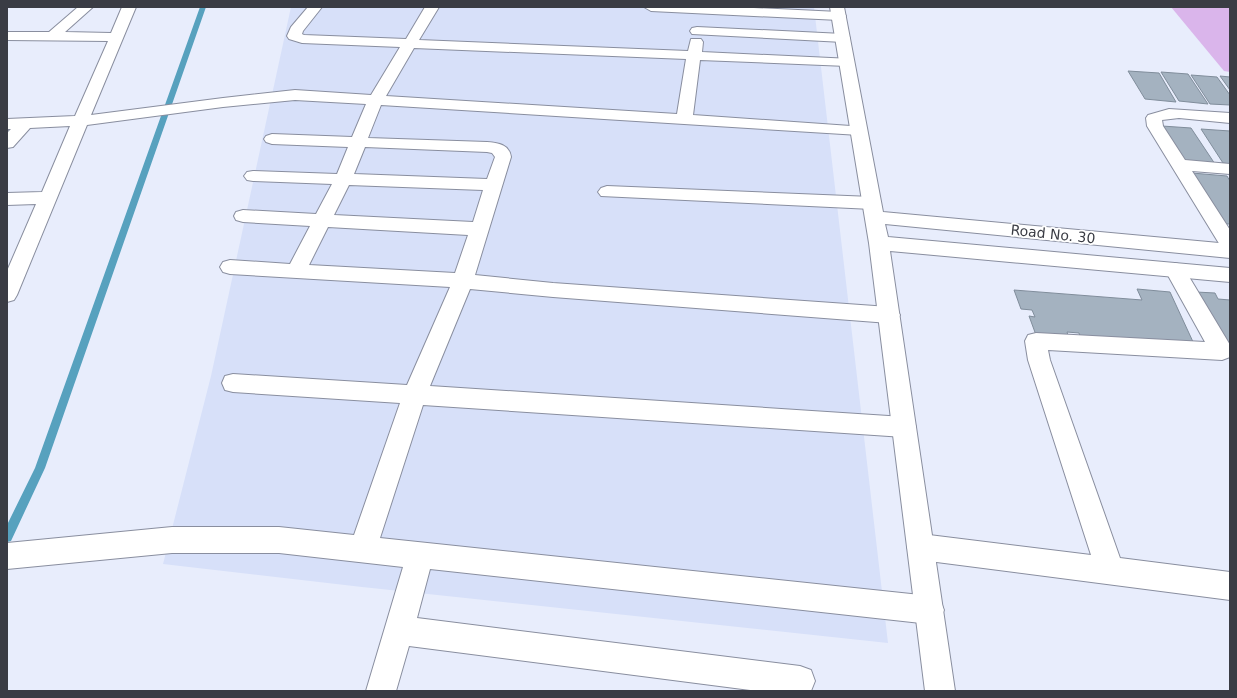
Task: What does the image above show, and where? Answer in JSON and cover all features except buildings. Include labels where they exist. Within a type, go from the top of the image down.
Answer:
[{"type":"street","points":[[53,36],[86,7]]},
{"type":"street","points":[[7,295],[129,7]]},
{"type":"street","points":[[315,7],[296,30],[294,36],[302,39],[408,44],[847,62]]},
{"type":"street","points":[[296,271],[343,180],[375,101],[408,44],[432,7]]},
{"type":"street","points":[[651,7],[838,11],[879,243],[940,691]]},
{"type":"street","points":[[684,119],[701,8]]},
{"type":"street","points":[[697,31],[843,38]]},
{"type":"street","points":[[7,36],[115,37]]},
{"type":"street","points":[[7,124],[81,120],[237,100],[295,95],[859,130]]},
{"type":"street","points":[[1230,118],[1170,114],[1158,115],[1154,118],[1155,126],[1181,165],[1230,245]]},
{"type":"street","points":[[7,143],[24,124]]},
{"type":"street","points":[[272,139],[497,148],[502,152],[504,157],[463,281],[415,394],[364,548]]},
{"type":"street","points":[[1181,165],[1230,169]]},
{"type":"street","points":[[253,176],[494,185]]},
{"type":"street","name":"Road No. 30","points":[[607,192],[874,210],[1230,251]]},
{"type":"street","points":[[7,198],[49,198]]},
{"type":"street","points":[[243,216],[480,229]]},
{"type":"street","name":"Road No. 30","points":[[879,243],[1230,275]]},
{"type":"street","points":[[230,267],[463,281],[553,290],[889,315]]},
{"type":"street","points":[[1110,570],[1040,360],[1036,341],[1222,351],[1175,270]]},
{"type":"street","points":[[234,382],[904,427]]},
{"type":"street","points":[[7,556],[172,540],[279,540],[930,610]]},
{"type":"street","points":[[921,547],[1230,586]]},
{"type":"street","points":[[381,691],[420,556]]},
{"type":"street","points":[[399,630],[800,681]]},
{"type":"shaded area","points":[[291,7],[814,7],[888,643],[362,587],[163,564],[211,376]]},
{"type":"shaded area","points":[[1171,7],[1230,8],[1230,72],[1224,71]]},
{"type":"waterway","points":[[7,537],[40,468],[203,7]]}]
